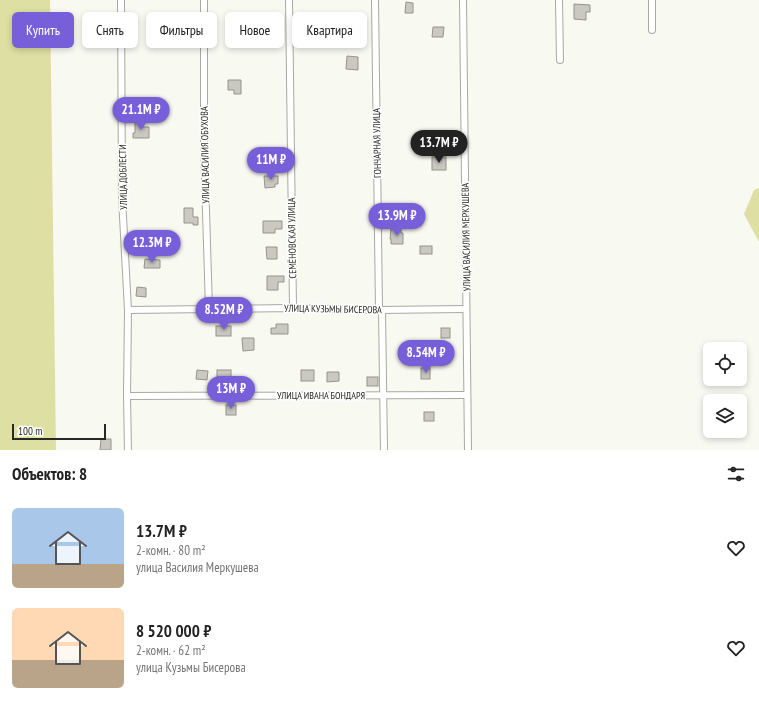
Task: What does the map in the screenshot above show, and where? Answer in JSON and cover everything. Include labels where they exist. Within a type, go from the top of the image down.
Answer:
[{"type":"street","name":"УЛИЦА ДОБЛЕСТИ","points":[[121,0],[122,198],[128,310],[128,450]]},
{"type":"street","name":"УЛИЦА ВАСИЛИЯ ОБУХОВА","points":[[204,0],[204,146],[210,309]]},
{"type":"street","name":"СЕМЁНОВСКАЯ УЛИЦА","points":[[289,0],[293,308]]},
{"type":"street","name":"ГОНЧАРНАЯ УЛИЦА","points":[[375,0],[384,450]]},
{"type":"street","name":"УЛИЦА ВАСИЛИЯ МЕРКУШЕВА","points":[[463,0],[468,450]]},
{"type":"street","points":[[559,0],[560,60]]},
{"type":"street","points":[[652,0],[652,30]]},
{"type":"street","name":"УЛИЦА КУЗЬМЫ БИСЕРОВА","points":[[128,310],[293,308],[381,310],[466,309]]},
{"type":"street","name":"УЛИЦА ИВАНА БОНДАРЯ","points":[[127,396],[467,395]]},
{"type":"green space","points":[[0,0],[50,0],[50,12],[12,12],[12,48],[51,48],[56,450],[0,450]]},
{"type":"green space","points":[[759,188],[759,242],[744,214],[754,190]]},
{"type":"building","points":[[406,2],[413,3],[413,13],[405,13]]},
{"type":"building","points":[[574,4],[590,5],[590,12],[586,12],[586,20],[574,19]]},
{"type":"building","points":[[433,27],[444,27],[443,37],[432,37]]},
{"type":"building","points":[[347,56],[358,57],[358,70],[346,69]]},
{"type":"building","points":[[228,80],[241,80],[241,94],[234,94],[234,90],[228,90]]},
{"type":"building","points":[[135,122],[143,123],[143,127],[149,127],[149,138],[133,138],[133,133],[135,133]]},
{"type":"building","points":[[432,157],[446,157],[446,170],[432,170]]},
{"type":"building","points":[[264,176],[278,176],[278,184],[275,184],[275,187],[265,188]]},
{"type":"building","points":[[184,208],[193,208],[193,217],[198,217],[198,225],[193,225],[193,223],[184,223]]},
{"type":"building","points":[[263,221],[282,221],[282,229],[275,229],[275,233],[263,233]]},
{"type":"building","points":[[401,228],[401,233],[403,233],[403,244],[391,244],[391,229]]},
{"type":"building","points":[[420,246],[432,246],[432,254],[420,254]]},
{"type":"building","points":[[266,247],[277,247],[277,259],[267,259]]},
{"type":"building","points":[[145,259],[160,260],[160,268],[144,268]]},
{"type":"building","points":[[267,276],[284,276],[284,282],[278,282],[278,290],[267,290]]},
{"type":"building","points":[[137,287],[146,288],[146,297],[136,296]]},
{"type":"building","points":[[276,324],[288,324],[288,334],[271,334],[271,328],[276,328]]},
{"type":"building","points":[[216,326],[231,326],[231,336],[216,336]]},
{"type":"building","points":[[441,328],[450,328],[450,338],[441,338]]},
{"type":"building","points":[[242,338],[254,338],[254,350],[243,351]]},
{"type":"building","points":[[421,368],[430,368],[430,379],[421,379]]},
{"type":"building","points":[[197,370],[208,371],[207,380],[196,379]]},
{"type":"building","points":[[217,370],[231,370],[231,382],[217,382]]},
{"type":"building","points":[[301,370],[314,370],[314,381],[301,381]]},
{"type":"building","points":[[327,372],[339,372],[339,381],[327,382]]},
{"type":"building","points":[[367,377],[378,377],[378,386],[367,386]]},
{"type":"building","points":[[226,405],[236,405],[236,415],[226,415]]},
{"type":"building","points":[[424,412],[434,412],[434,421],[424,421]]},
{"type":"building","points":[[101,439],[111,439],[111,450],[100,450]]}]
